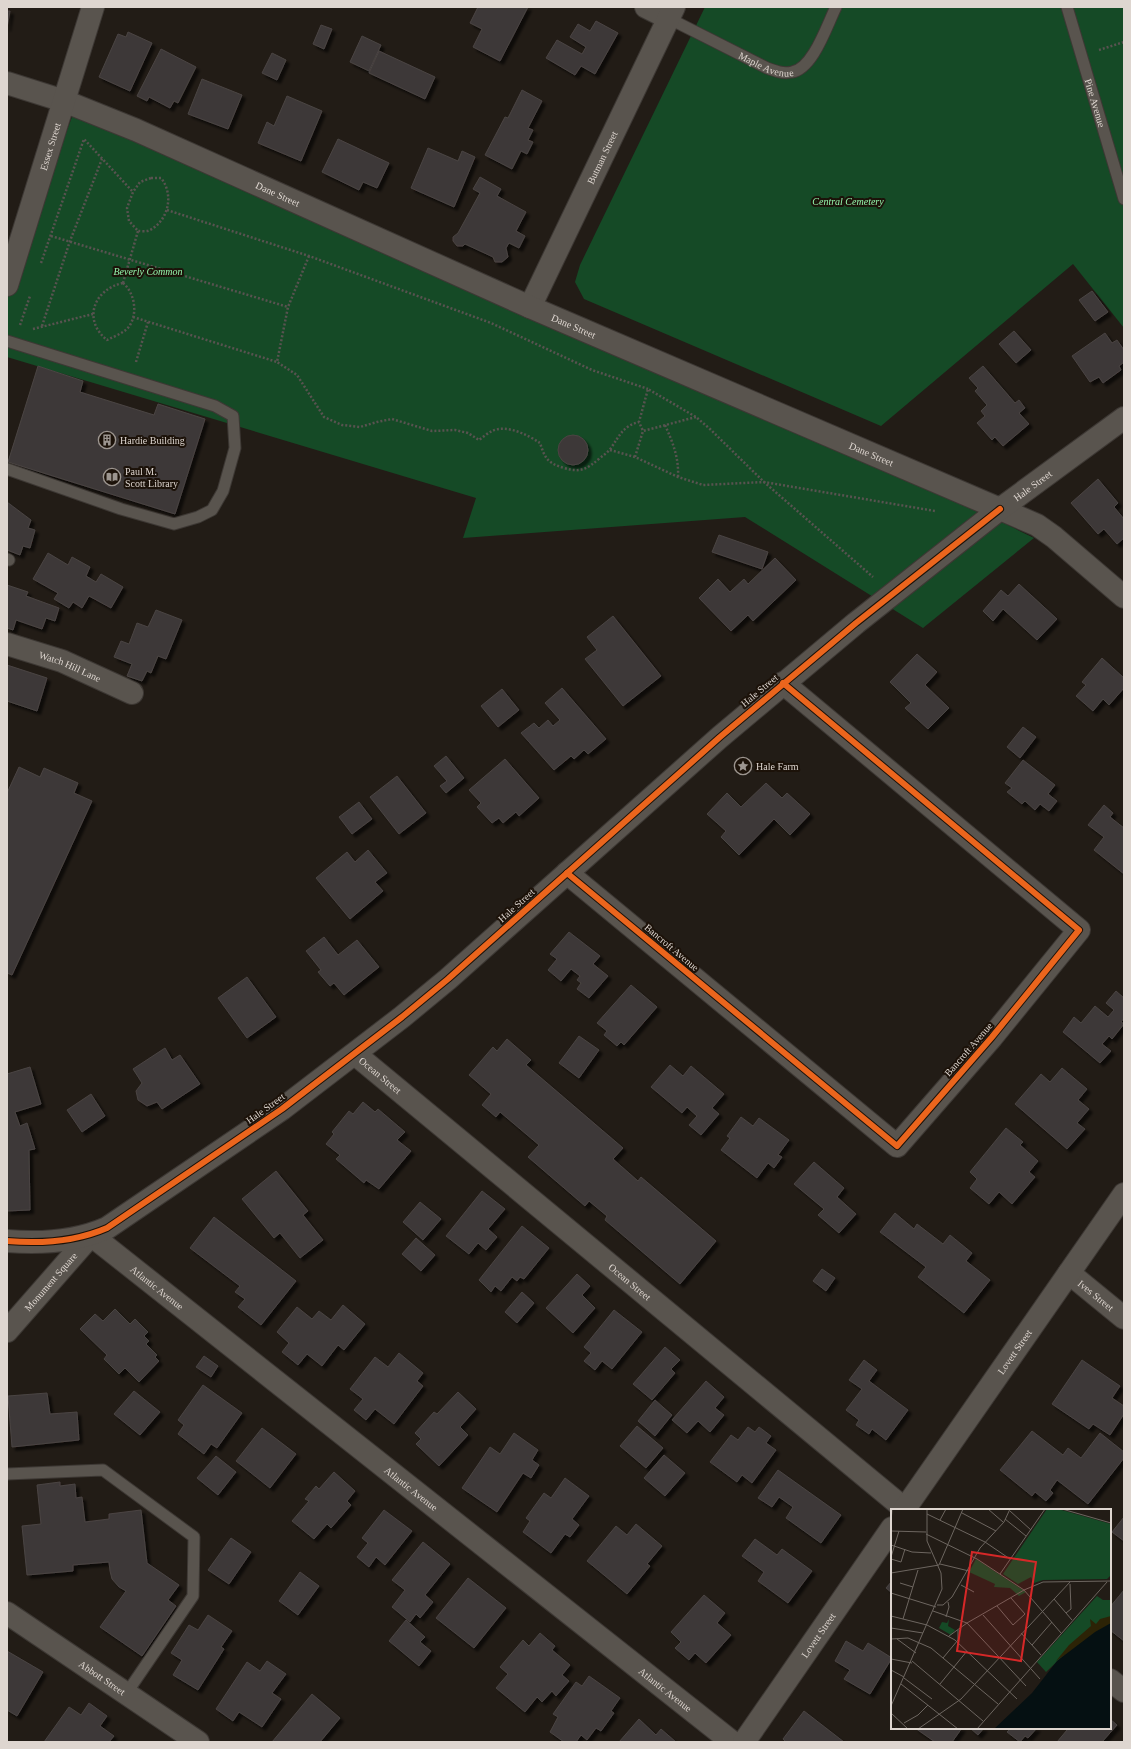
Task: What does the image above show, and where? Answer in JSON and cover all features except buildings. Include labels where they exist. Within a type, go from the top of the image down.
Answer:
[{"type":"street","name":"Essex Street","points":[[7,285],[93,7]]},
{"type":"street","points":[[646,7],[671,12]]},
{"type":"street","name":"Butman Street","points":[[530,307],[671,12]]},
{"type":"street","name":"Dane Street","points":[[7,83],[64,102],[161,141],[530,307],[1037,526],[1054,537],[1124,597]]},
{"type":"street","name":"Hale Street","points":[[7,1241],[52,1242],[91,1235],[122,1220],[242,1138],[355,1054],[448,979],[704,751],[783,683],[1000,509],[1124,418]]},
{"type":"street","name":"Watch Hill Lane","points":[[7,644],[62,661],[132,693]]},
{"type":"street","name":"Bancroft Avenue","points":[[567,873],[897,1146],[992,1037],[1079,930],[783,683]]},
{"type":"street","name":"Ocean Street","points":[[355,1054],[904,1509]]},
{"type":"street","name":"Lovett Street","points":[[906,1509],[1124,1194]]},
{"type":"street","name":"Monument Square","points":[[8,1328],[91,1235]]},
{"type":"street","name":"Atlantic Avenue","points":[[91,1235],[732,1742]]},
{"type":"street","name":"Ives Street","points":[[1069,1273],[1124,1318]]},
{"type":"street","name":"Lovett Street","points":[[744,1742],[891,1529]]},
{"type":"street","name":"Abbott Street","points":[[7,1613],[126,1694],[172,1735],[198,1742]]},
{"type":"street","points":[[1111,1681],[1124,1691]]},
{"type":"lane","name":"Maple Avenue","points":[[671,12],[767,68],[782,73],[800,70],[806,64],[815,50],[836,7]]},
{"type":"lane","name":"Pine Avenue","points":[[1066,7],[1124,199]]},
{"type":"lane","points":[[7,340],[215,406],[233,416],[235,448],[222,491],[212,510],[198,517],[174,524],[121,509],[7,468]]},
{"type":"lane","points":[[7,1474],[103,1470],[194,1537],[193,1596],[126,1694]]},
{"type":"path","points":[[1081,55],[1124,42]]},
{"type":"path","points":[[40,265],[84,139],[133,192]]},
{"type":"path","points":[[42,326],[70,241],[102,159]]},
{"type":"path","points":[[152,178],[161,178],[166,184],[169,195],[167,210],[160,222],[149,231],[138,231],[129,222],[127,208],[133,192],[140,182],[152,178]]},
{"type":"path","points":[[167,210],[309,256],[491,323],[592,370],[648,389],[696,417],[764,482],[873,576]]},
{"type":"path","points":[[123,283],[128,259],[138,231]]},
{"type":"path","points":[[51,236],[288,307]]},
{"type":"path","points":[[277,362],[288,307],[309,256]]},
{"type":"path","points":[[123,283],[133,294],[133,317],[127,329],[107,340],[95,326],[93,314],[100,296],[113,285],[123,283]]},
{"type":"path","points":[[17,332],[30,295]]},
{"type":"path","points":[[30,329],[93,314]]},
{"type":"path","points":[[133,317],[277,362],[297,375],[306,386],[324,417],[342,425],[360,427],[392,419],[432,431],[455,430],[468,433],[479,440],[493,430],[508,429],[527,435],[540,443],[545,456],[552,464],[572,470],[587,469],[610,450],[621,431],[630,424],[639,422]]},
{"type":"path","points":[[131,380],[148,322]]},
{"type":"path","points":[[635,457],[643,431],[639,422],[648,389]]},
{"type":"path","points":[[643,431],[696,417]]},
{"type":"path","points":[[665,425],[674,445],[678,463],[678,478]]},
{"type":"path","points":[[610,450],[635,457],[678,478],[703,485],[764,482],[935,511]]},
{"type":"green space","name":"Central Cemetery","points":[[705,7],[1124,7],[1124,328],[1073,264],[881,426],[584,299],[575,282],[580,265]]},
{"type":"green space","name":"Beverly Common","points":[[76,106],[695,371],[1034,538],[923,628],[745,517],[463,538],[476,498],[7,357],[7,293]]},
{"type":"cycle path","points":[[7,1241],[58,1241],[95,1233],[107,1228],[282,1109],[402,1017],[448,979],[720,737],[856,623],[1000,509]]},
{"type":"cycle path","points":[[567,873],[897,1146],[992,1037],[1079,930],[783,683]]},
{"type":"place","name":"Hardie Building","points":[[107,440]]},
{"type":"place","name":"Paul M. Scott Library","points":[[112,477]]},
{"type":"place","name":"Hale Farm","points":[[743,766]]}]
